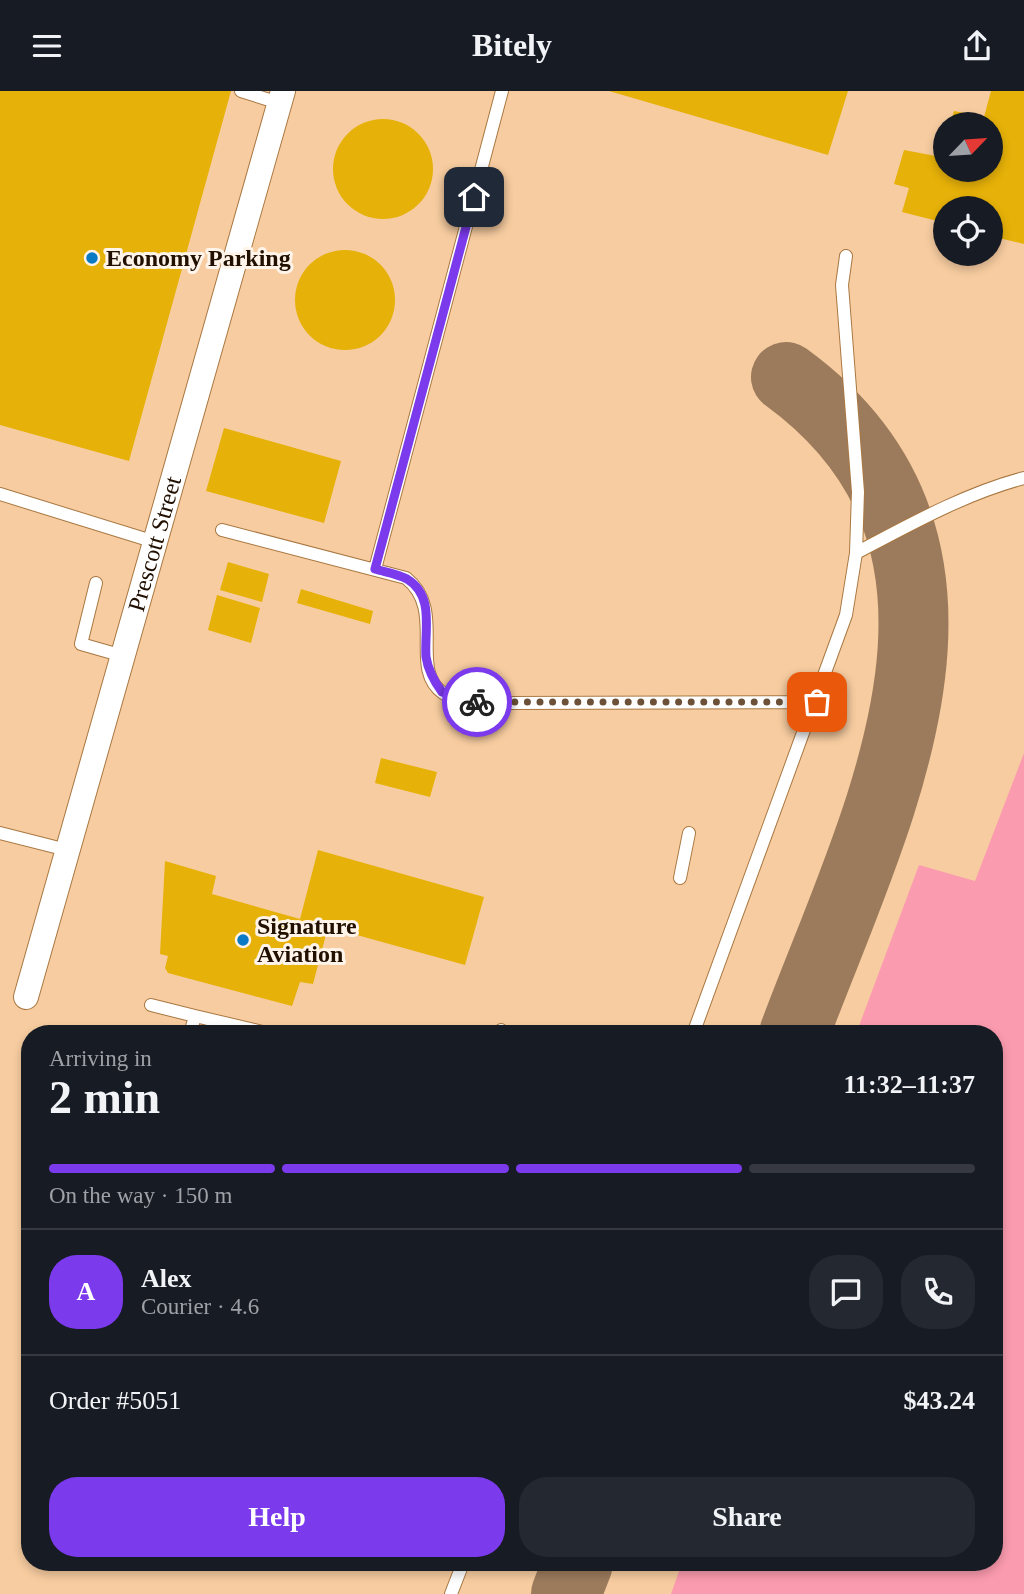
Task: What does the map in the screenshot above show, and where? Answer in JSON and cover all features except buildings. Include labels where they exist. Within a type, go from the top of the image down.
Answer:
[{"type":"street","name":"Prescott Street","points":[[26,997],[281,97]]},
{"type":"lane","points":[[241,91],[281,97]]},
{"type":"lane","points":[[375,569],[502,91]]},
{"type":"lane","points":[[696,1025],[817,702],[846,615],[856,553],[858,480],[842,285],[846,256]]},
{"type":"lane","points":[[856,553],[900,530],[1005,483],[1024,478]]},
{"type":"lane","points":[[0,493],[155,542]]},
{"type":"lane","points":[[222,530],[406,578],[418,587],[424,599],[426,658],[432,678],[442,692],[460,700],[485,703],[817,702]]},
{"type":"lane","points":[[96,583],[81,644],[122,656]]},
{"type":"lane","points":[[0,833],[68,850]]},
{"type":"lane","points":[[680,878],[689,833]]},
{"type":"lane","points":[[151,1005],[233,1025]]},
{"type":"lane","points":[[192,1025],[195,1016]]},
{"type":"lane","points":[[451,1594],[460,1571]]},
{"type":"shaded area","points":[[1024,753],[1024,1594],[671,1594],[679,1571],[1003,1571],[1003,1025],[859,1025],[919,865],[975,881]]},
{"type":"taxiway","points":[[786,377],[857,446],[898,522],[913,605],[908,691],[888,778],[859,866],[797,1025]]},
{"type":"taxiway","points":[[566,1594],[575,1571]]},
{"type":"way so far","points":[[477,702],[817,702]]},
{"type":"place","name":"Economy Parking","points":[[92,258]]},
{"type":"place","name":"Signature Aviation","points":[[243,940]]},
{"type":"route","points":[[474,197],[375,569],[406,578],[418,587],[424,599],[427,617],[426,658],[432,678],[442,692],[460,700],[477,702]]}]
